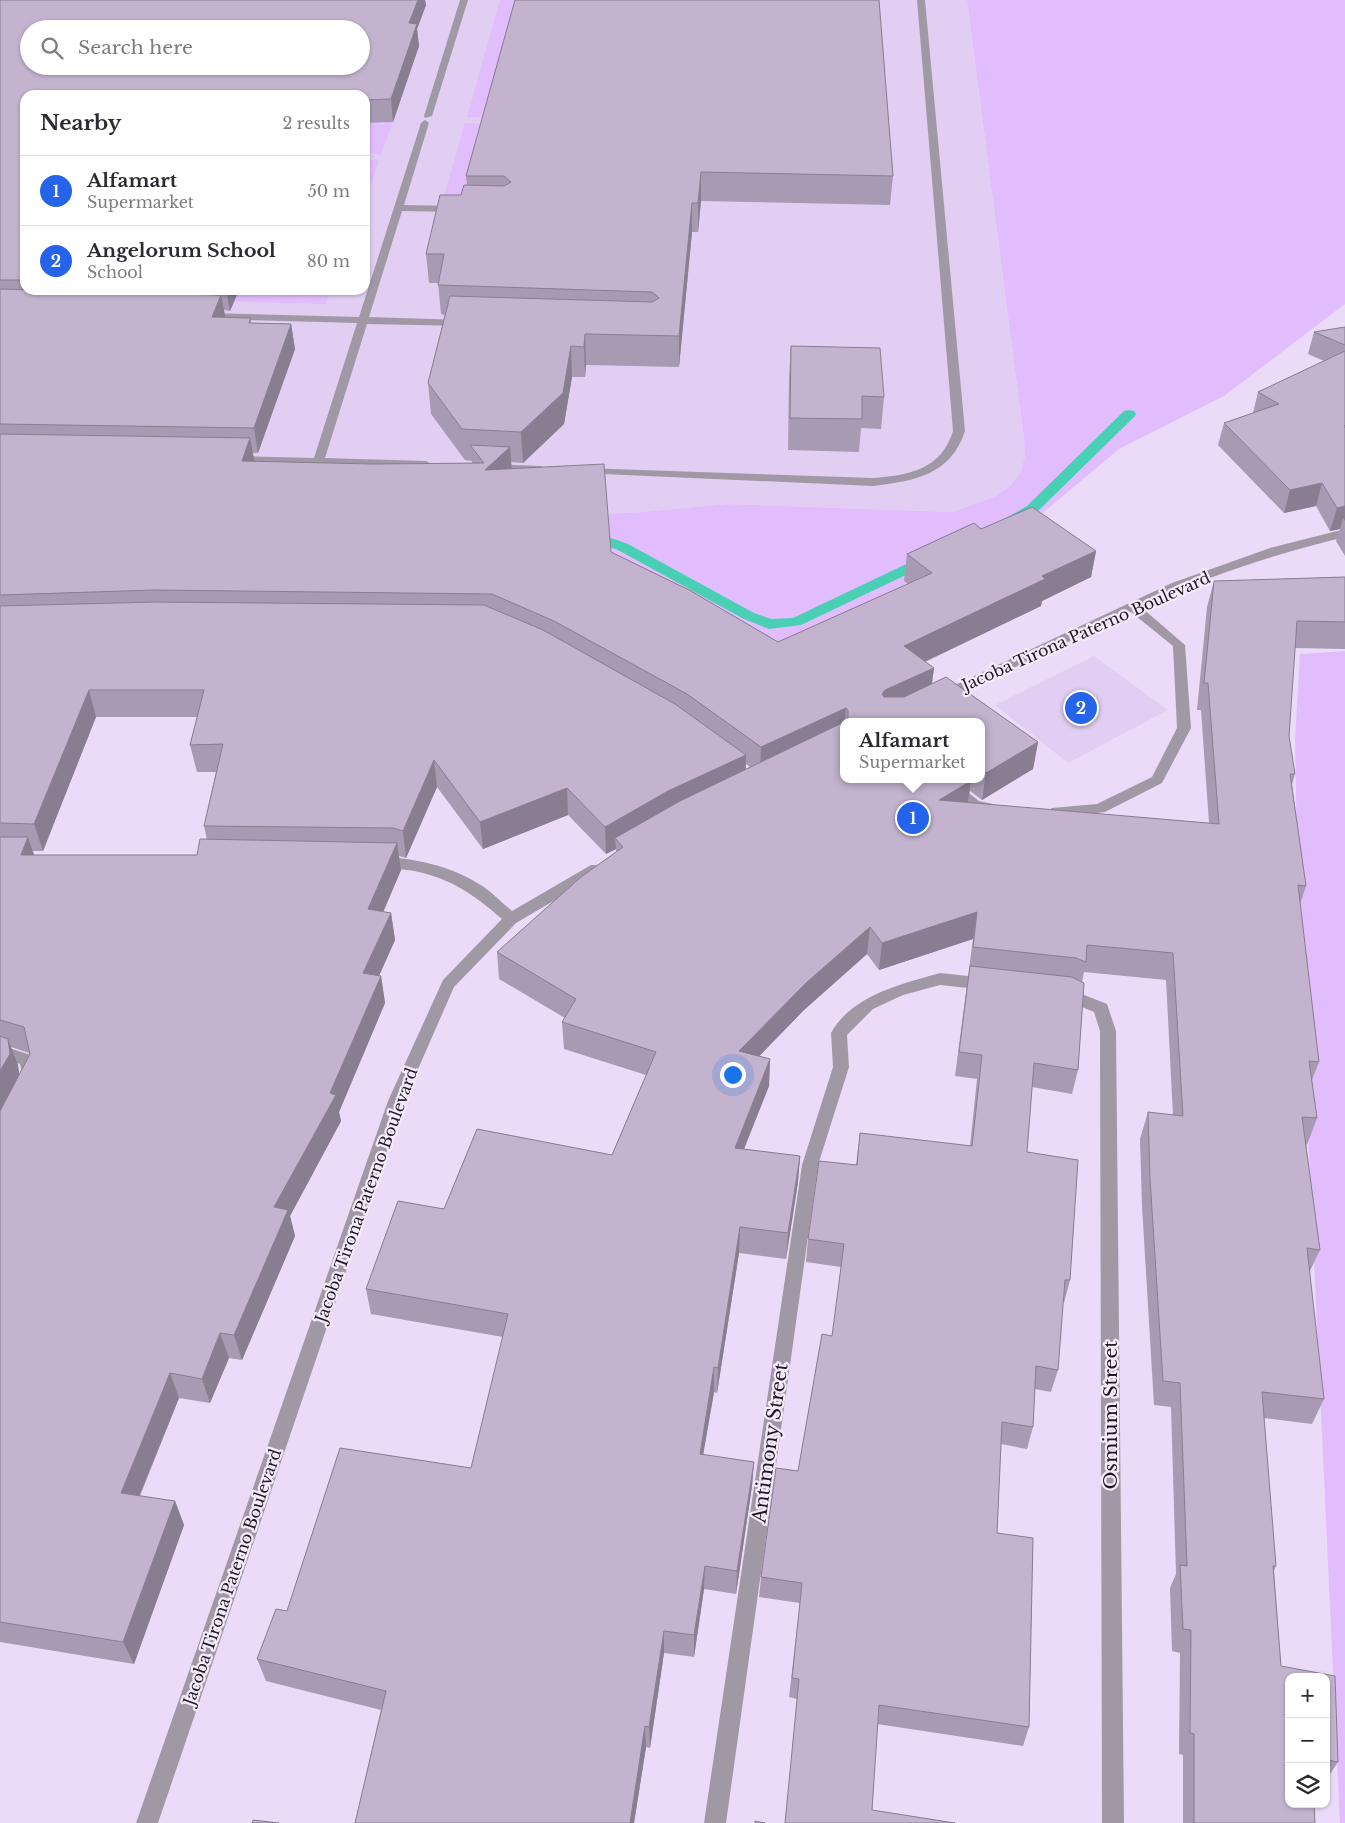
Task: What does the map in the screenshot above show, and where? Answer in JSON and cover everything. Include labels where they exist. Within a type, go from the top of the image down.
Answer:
[{"type":"street","points":[[319,460],[464,0]]},
{"type":"street","points":[[576,470],[873,482],[917,475],[934,467],[948,456],[957,444],[959,431],[922,0]]},
{"type":"street","points":[[399,208],[467,209]]},
{"type":"street","points":[[196,316],[473,323]]},
{"type":"street","points":[[219,458],[438,465]]},
{"type":"street","points":[[477,466],[556,470]]},
{"type":"street","name":"Jacoba Tirona Paterno Boulevard","points":[[931,701],[1176,586],[1274,551],[1345,533]]},
{"type":"street","points":[[1034,815],[1100,809],[1157,780],[1184,728],[1179,645],[1133,607]]},
{"type":"street","points":[[946,783],[975,805],[1004,810]]},
{"type":"street","name":"Jacoba Tirona Paterno Boulevard","points":[[147,1823],[396,1101],[448,984],[511,919],[614,858]]},
{"type":"street","points":[[368,862],[398,862],[456,879],[475,888],[511,919]]},
{"type":"street","name":"Antimony Street","points":[[715,1823],[810,1165],[841,1067],[839,1033],[868,1005],[898,991],[940,979],[1005,986]]},
{"type":"street","name":"Osmium Street","points":[[1051,992],[1070,994],[1101,1008],[1108,1031],[1113,1823]]},
{"type":"street","points":[[0,1051],[28,1060],[30,1081],[21,1098]]},
{"type":"shaded area","points":[[0,0],[967,0],[1024,439],[1025,455],[1021,472],[1010,486],[994,497],[952,512],[727,504],[642,512],[544,517],[0,521]]},
{"type":"shaded area","points":[[500,0],[538,0],[491,118],[467,117]]},
{"type":"shaded area","points":[[967,0],[1345,0],[1345,304],[1224,396],[1119,449],[1039,516],[768,654],[0,522],[544,517],[642,512],[727,504],[952,512],[994,497],[1010,486],[1021,472],[1025,455]]},
{"type":"shaded area","points":[[385,122],[393,122],[381,155],[370,153],[370,123],[385,124]]},
{"type":"shaded area","points":[[465,123],[490,124],[471,196],[444,196]]},
{"type":"shaded area","points":[[370,160],[379,161],[370,187]]},
{"type":"shaded area","points":[[20,291],[20,295],[329,295],[326,304],[0,296]]},
{"type":"shaded area","points":[[1345,651],[1345,1823],[1340,1823],[1298,916],[1295,739],[1300,654]]},
{"type":"shaded area","points":[[1094,656],[1168,710],[1068,763],[995,705]]},
{"type":"building","points":[[0,0],[418,0],[409,23],[417,24],[391,99],[370,100],[370,90],[20,90],[20,280],[0,280]]},
{"type":"building","points":[[515,0],[879,0],[893,176],[701,172],[698,203],[692,203],[679,336],[585,334],[584,347],[571,346],[563,393],[521,432],[462,429],[428,383],[450,296],[652,302],[659,298],[652,292],[438,285],[444,254],[426,254],[440,195],[461,195],[464,185],[504,186],[511,182],[504,176],[466,176]]},
{"type":"building","points":[[0,289],[20,290],[20,295],[221,295],[212,317],[251,318],[249,323],[291,324],[254,428],[0,424]]},
{"type":"building","points":[[1345,327],[1345,345],[1314,332]]},
{"type":"building","points":[[791,346],[880,348],[884,397],[862,396],[862,419],[790,418]]},
{"type":"building","points":[[1345,351],[1345,506],[1337,508],[1322,483],[1290,490],[1224,423],[1279,404],[1258,392]]},
{"type":"building","points":[[0,434],[250,438],[242,461],[373,464],[484,463],[470,445],[510,447],[485,470],[604,464],[611,552],[691,591],[778,642],[932,573],[907,554],[974,523],[981,529],[1032,507],[1096,551],[1042,576],[1045,579],[904,646],[934,668],[885,690],[882,694],[884,697],[904,697],[946,677],[1038,742],[986,773],[985,718],[848,718],[848,710],[846,708],[761,747],[687,694],[554,621],[492,594],[155,590],[0,595]]},
{"type":"building","points":[[1345,577],[1345,622],[1297,621],[1289,736],[1295,774],[1290,774],[1306,886],[1298,885],[1319,1062],[1309,1061],[1317,1118],[1302,1117],[1320,1250],[1307,1248],[1324,1399],[1262,1392],[1276,1566],[1273,1566],[1281,1666],[1319,1673],[1285,1673],[1285,1808],[1314,1808],[1315,1823],[1194,1823],[1194,1734],[1190,1733],[1191,1630],[1183,1629],[1180,1565],[1187,1566],[1180,1383],[1163,1381],[1150,1179],[1148,1112],[1183,1116],[1173,953],[1087,945],[1086,962],[1076,958],[973,947],[977,912],[882,943],[870,927],[806,983],[739,1051],[770,1059],[735,1148],[800,1156],[788,1233],[740,1227],[718,1368],[714,1367],[700,1454],[754,1462],[737,1571],[705,1566],[694,1635],[664,1631],[649,1727],[645,1726],[630,1823],[355,1823],[386,1691],[257,1659],[276,1609],[287,1611],[340,1448],[471,1468],[508,1314],[366,1289],[398,1201],[444,1209],[477,1129],[612,1155],[656,1052],[562,1022],[576,999],[497,952],[581,877],[623,847],[615,838],[680,801],[840,724],[840,783],[968,783],[939,800],[1219,824],[1208,683],[1204,683],[1214,581]]},
{"type":"building","points":[[155,602],[484,605],[543,630],[675,704],[746,755],[668,791],[605,827],[567,788],[480,822],[434,760],[403,831],[393,828],[204,826],[223,744],[190,745],[204,690],[89,690],[34,824],[0,823],[0,606]]},
{"type":"building","points":[[0,837],[28,837],[21,855],[197,855],[200,839],[397,843],[368,909],[391,913],[363,973],[381,976],[330,1093],[336,1095],[274,1207],[288,1210],[234,1335],[220,1333],[202,1379],[170,1373],[121,1493],[175,1501],[123,1642],[0,1622],[0,1111],[30,1054],[24,1027],[0,1020]]},
{"type":"building","points":[[970,966],[1072,977],[1084,983],[1078,1070],[1034,1063],[1027,1152],[1078,1160],[1070,1280],[1065,1280],[1058,1370],[1036,1366],[1033,1427],[1002,1422],[997,1533],[1033,1538],[1029,1727],[879,1705],[872,1810],[955,1823],[785,1823],[799,1679],[792,1678],[802,1583],[761,1577],[776,1468],[798,1471],[822,1334],[832,1336],[844,1244],[808,1239],[819,1161],[857,1165],[860,1133],[972,1146],[982,1055],[959,1052]]},
{"type":"building","points":[[0,1036],[8,1039],[10,1054],[0,1071]]},
{"type":"building","points":[[1330,1675],[1335,1676],[1338,1762],[1330,1761]]},
{"type":"building","points":[[253,1820],[279,1823],[252,1823]]},
{"type":"waterway","points":[[1013,518],[1032,509],[1129,414]]},
{"type":"waterway","points":[[588,534],[623,547],[749,616],[769,624],[796,622],[926,560]]},
{"type":"place","name":"Angelorum School","points":[[1081,708]]},
{"type":"place","name":"Alfamart","points":[[913,818]]}]
